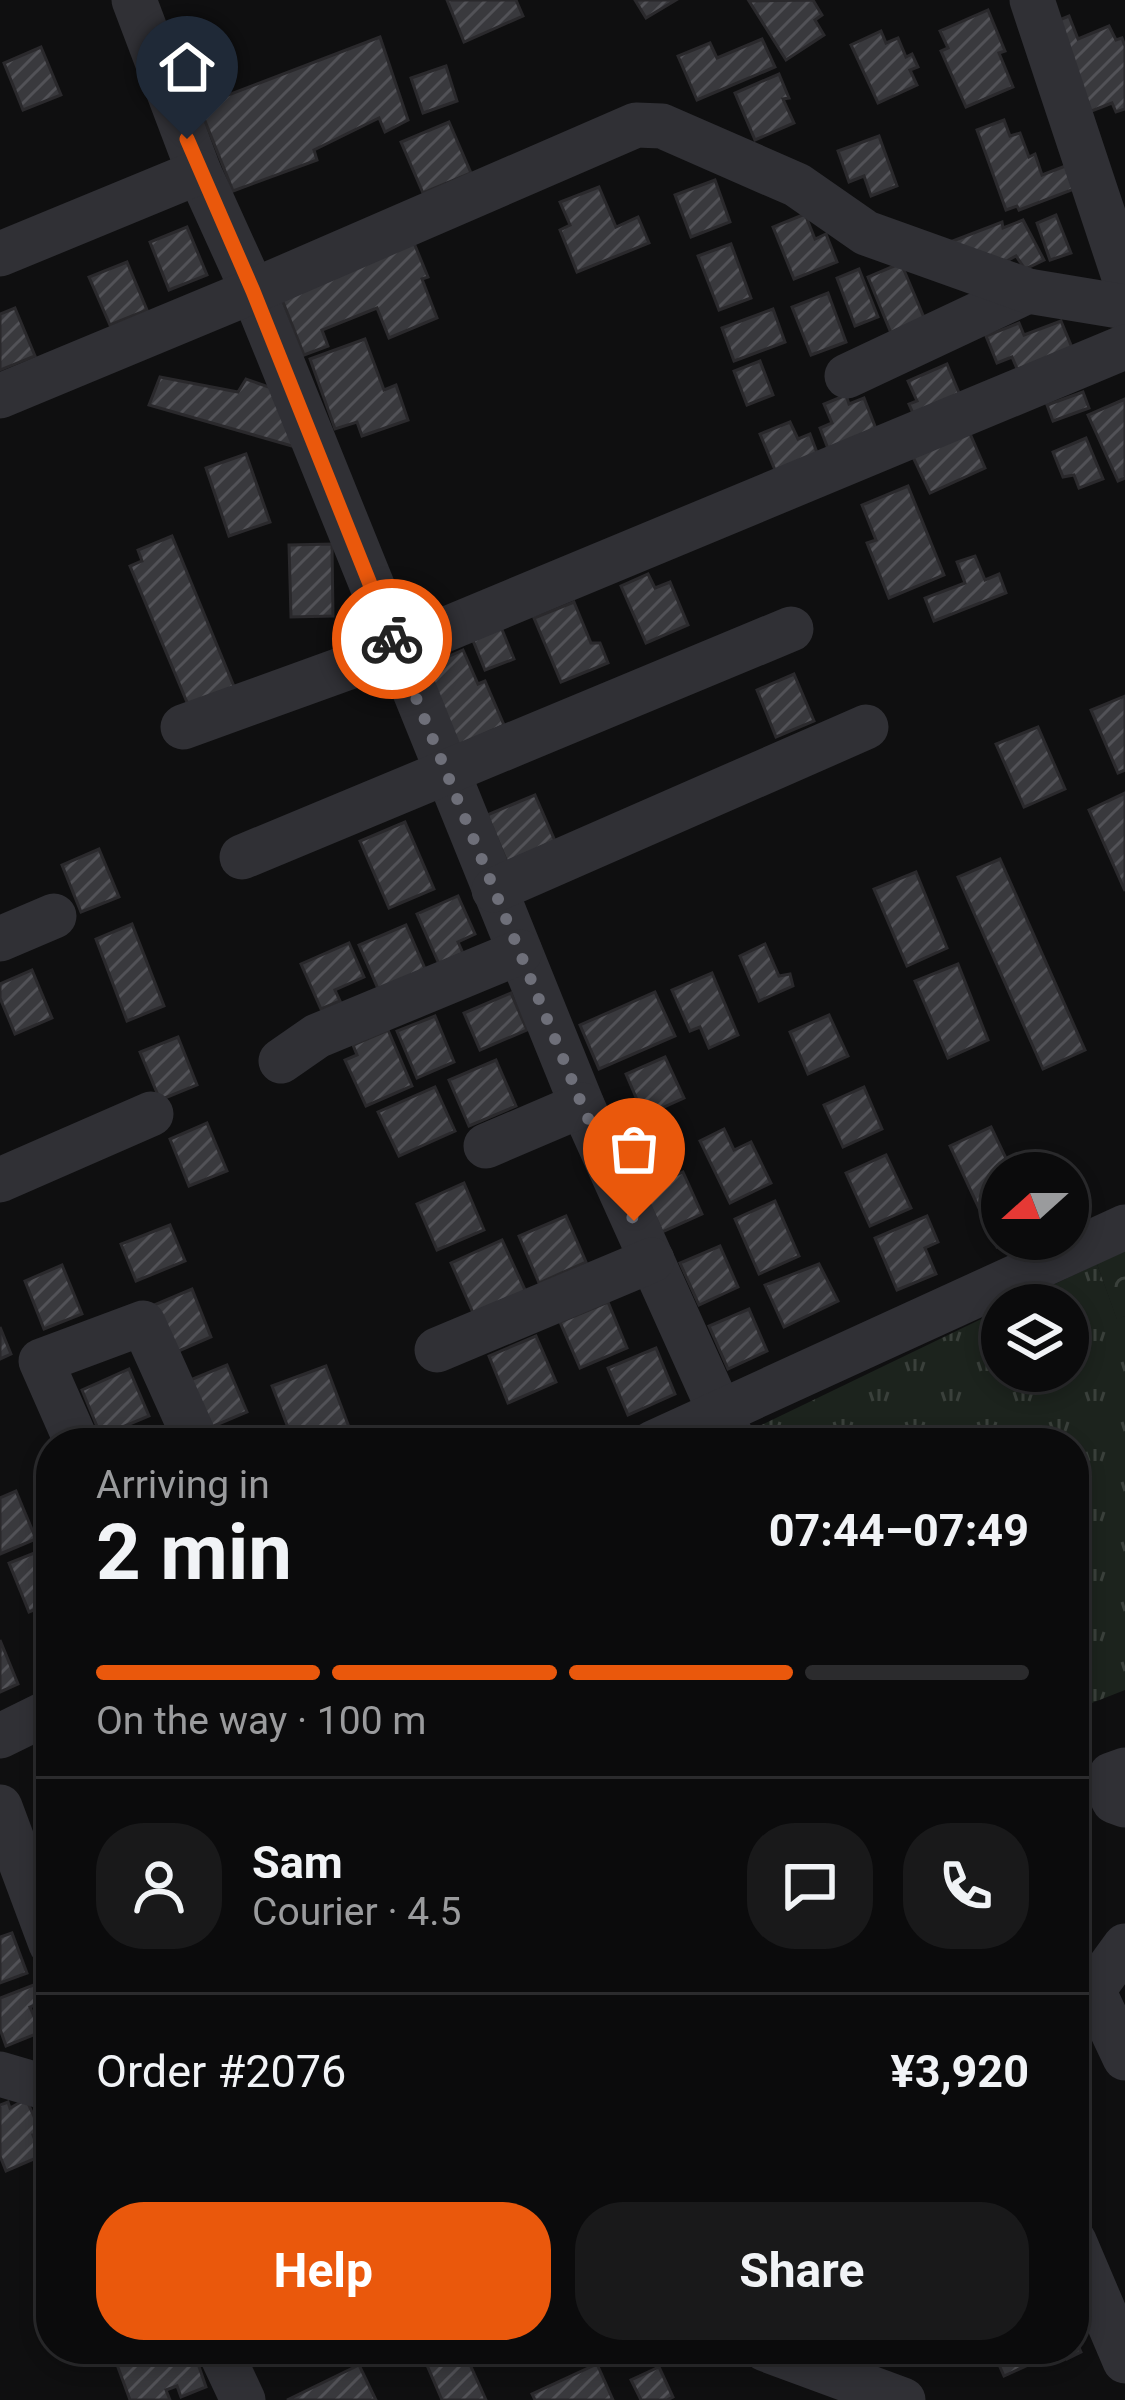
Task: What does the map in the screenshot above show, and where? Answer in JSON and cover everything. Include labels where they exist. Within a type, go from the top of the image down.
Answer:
[{"type":"street","points":[[134,0],[199,172],[253,291],[582,1105],[728,1428],[1125,1227]]},
{"type":"street","points":[[1033,0],[1125,280]]},
{"type":"street","points":[[0,396],[635,124],[662,126],[797,184],[866,232],[1028,291],[1125,307]]},
{"type":"street","points":[[0,254],[199,172]]},
{"type":"street","points":[[847,376],[1028,291]]},
{"type":"street","points":[[183,728],[396,650],[1125,347]]},
{"type":"street","points":[[1002,442],[1011,394]]},
{"type":"street","points":[[242,857],[791,629]]},
{"type":"street","points":[[494,890],[866,728]]},
{"type":"street","points":[[0,939],[54,916]]},
{"type":"street","points":[[281,1060],[317,1036],[520,952]]},
{"type":"street","points":[[486,1146],[582,1105]]},
{"type":"street","points":[[0,1180],[151,1114]]},
{"type":"street","points":[[437,1350],[652,1260]]},
{"type":"street","points":[[70,1428],[41,1361],[143,1323],[190,1428]]},
{"type":"street","points":[[0,1736],[36,1718]]},
{"type":"street","points":[[1125,1770],[1111,1775],[1106,1786],[1114,1801],[1125,1805]]},
{"type":"street","points":[[0,1807],[36,1904]]},
{"type":"street","points":[[1125,1946],[1093,1990],[1125,2058]]},
{"type":"street","points":[[0,2074],[36,2085]]},
{"type":"street","points":[[1089,2277],[1125,2361]]},
{"type":"street","points":[[227,2364],[243,2400]]},
{"type":"street","points":[[806,2364],[903,2400]]},
{"type":"green space","points":[[1125,1251],[1125,1316],[1117,1320],[1097,1264]]},
{"type":"green space","points":[[1097,1264],[1117,1319],[1125,1316],[1125,1690],[1089,1704],[1089,1428],[755,1428],[981,1319],[981,1392],[1089,1392],[1089,1284],[1055,1284]]},
{"type":"building","points":[[447,0],[516,0],[523,16],[464,42]]},
{"type":"building","points":[[635,0],[676,0],[646,18]]},
{"type":"building","points":[[813,0],[822,15],[815,20],[824,35],[786,60],[749,1]]},
{"type":"building","points":[[988,10],[1013,87],[966,107],[941,51],[948,48],[940,31]]},
{"type":"building","points":[[1069,16],[1078,39],[1109,26],[1116,40],[1122,38],[1125,109],[1116,112],[1112,103],[1089,112],[1054,22]]},
{"type":"building","points":[[881,31],[886,43],[898,38],[906,57],[912,54],[918,67],[910,70],[917,85],[878,103],[851,45]]},
{"type":"building","points":[[380,37],[408,120],[385,132],[379,118],[314,150],[317,160],[233,191],[199,106]]},
{"type":"building","points":[[762,39],[775,67],[697,100],[678,56],[710,43],[717,58]]},
{"type":"building","points":[[41,47],[61,95],[23,110],[4,63]]},
{"type":"building","points":[[446,66],[457,101],[423,113],[411,78]]},
{"type":"building","points":[[779,74],[794,123],[755,140],[735,93]]},
{"type":"building","points":[[1004,120],[1010,136],[1020,133],[1029,157],[1035,154],[1042,175],[1068,165],[1077,188],[1019,210],[1017,206],[1006,210],[977,130]]},
{"type":"building","points":[[449,122],[471,173],[423,193],[401,142]]},
{"type":"building","points":[[879,136],[897,186],[871,196],[864,176],[849,182],[838,151]]},
{"type":"building","points":[[715,180],[730,222],[691,237],[675,195]]},
{"type":"building","points":[[599,187],[616,227],[638,217],[649,243],[577,272],[560,230],[570,225],[560,202]]},
{"type":"building","points":[[805,214],[815,239],[826,234],[837,262],[794,279],[773,227]]},
{"type":"building","points":[[1056,215],[1071,253],[1050,260],[1037,223]]},
{"type":"building","points":[[1023,220],[1044,260],[1025,269],[1016,256],[1003,263],[945,244],[1002,222],[1003,228]]},
{"type":"building","points":[[187,227],[207,275],[169,290],[150,242]]},
{"type":"building","points":[[414,243],[437,318],[389,338],[377,308],[322,330],[328,346],[304,355],[281,297]]},
{"type":"building","points":[[731,244],[751,298],[719,310],[698,256]]},
{"type":"building","points":[[127,262],[147,310],[110,325],[89,277]]},
{"type":"building","points":[[901,263],[925,320],[891,333],[868,277]]},
{"type":"building","points":[[859,269],[878,317],[855,326],[837,278]]},
{"type":"building","points":[[828,293],[846,342],[811,355],[792,307]]},
{"type":"building","points":[[15,308],[35,356],[0,370],[0,314]]},
{"type":"building","points":[[773,309],[785,342],[734,361],[722,328]]},
{"type":"building","points":[[1061,321],[1073,350],[1018,371],[1012,357],[997,363],[986,336],[1019,323],[1024,335]]},
{"type":"building","points":[[365,339],[384,390],[396,385],[408,420],[362,436],[357,422],[335,429],[310,359]]},
{"type":"building","points":[[760,361],[773,395],[747,405],[734,371]]},
{"type":"building","points":[[947,364],[962,400],[916,420],[909,404],[917,401],[908,381]]},
{"type":"building","points":[[160,377],[238,392],[246,379],[283,392],[299,448],[149,405]]},
{"type":"building","points":[[1083,392],[1089,408],[1053,421],[1047,405]]},
{"type":"building","points":[[846,395],[849,404],[864,398],[880,439],[832,459],[820,428],[832,423],[824,404]]},
{"type":"building","points":[[1125,399],[1125,478],[1118,481],[1088,415]]},
{"type":"building","points":[[790,422],[798,439],[810,434],[822,466],[780,482],[760,434]]},
{"type":"building","points":[[968,429],[985,468],[930,493],[912,455]]},
{"type":"building","points":[[1086,438],[1103,479],[1079,488],[1074,475],[1063,477],[1053,452]]},
{"type":"building","points":[[246,454],[270,522],[229,536],[206,468]]},
{"type":"building","points":[[908,486],[944,575],[889,598],[867,543],[876,540],[862,505]]},
{"type":"building","points":[[172,536],[235,689],[189,707],[130,566],[142,561],[138,550]]},
{"type":"building","points":[[332,544],[333,616],[291,617],[289,545]]},
{"type":"building","points":[[975,556],[985,580],[999,574],[1006,593],[934,621],[925,598],[965,583],[957,562]]},
{"type":"building","points":[[648,574],[655,588],[670,582],[688,625],[646,643],[621,586]]},
{"type":"building","points":[[574,602],[591,643],[600,643],[608,663],[561,682],[534,618]]},
{"type":"building","points":[[501,627],[514,659],[485,670],[472,638]]},
{"type":"building","points":[[463,650],[478,684],[485,681],[504,725],[458,746],[423,668]]},
{"type":"building","points":[[794,674],[814,721],[776,737],[757,690]]},
{"type":"building","points":[[1125,696],[1125,770],[1118,773],[1091,710]]},
{"type":"building","points":[[1038,727],[1065,789],[1024,807],[996,744]]},
{"type":"building","points":[[1125,793],[1125,891],[1089,810]]},
{"type":"building","points":[[535,795],[555,841],[507,862],[487,815]]},
{"type":"building","points":[[405,822],[434,889],[389,908],[360,841]]},
{"type":"building","points":[[99,849],[119,897],[81,912],[62,865]]},
{"type":"building","points":[[1000,859],[1085,1050],[1043,1069],[958,877]]},
{"type":"building","points":[[916,872],[947,948],[907,966],[874,889]]},
{"type":"building","points":[[458,896],[475,934],[458,942],[463,953],[439,964],[417,914]]},
{"type":"building","points":[[132,924],[164,1006],[127,1021],[96,939]]},
{"type":"building","points":[[406,925],[426,971],[379,991],[359,945]]},
{"type":"building","points":[[349,943],[364,977],[335,990],[340,1001],[321,1009],[301,964]]},
{"type":"building","points":[[765,944],[779,976],[790,974],[793,986],[759,1001],[740,956]]},
{"type":"building","points":[[958,964],[988,1040],[948,1058],[915,981]]},
{"type":"building","points":[[32,970],[52,1018],[15,1034],[0,998],[0,984]]},
{"type":"building","points":[[712,973],[738,1035],[709,1048],[700,1027],[690,1031],[672,990]]},
{"type":"building","points":[[655,992],[675,1036],[599,1069],[580,1025]]},
{"type":"building","points":[[511,993],[527,1030],[480,1050],[464,1013]]},
{"type":"building","points":[[829,1015],[848,1056],[808,1074],[790,1032]]},
{"type":"building","points":[[435,1016],[454,1062],[417,1078],[397,1031]]},
{"type":"building","points":[[388,1030],[412,1086],[366,1106],[345,1060],[357,1055],[353,1045]]},
{"type":"building","points":[[178,1037],[197,1085],[160,1100],[140,1052]]},
{"type":"building","points":[[665,1057],[684,1098],[644,1116],[626,1074]]},
{"type":"building","points":[[496,1060],[516,1106],[469,1126],[449,1080]]},
{"type":"building","points":[[435,1087],[455,1131],[399,1156],[378,1112]]},
{"type":"building","points":[[864,1087],[882,1129],[843,1147],[824,1105]]},
{"type":"building","points":[[207,1123],[227,1171],[189,1186],[170,1139]]},
{"type":"building","points":[[991,1127],[1003,1152],[981,1152],[981,1213],[950,1146]]},
{"type":"building","points":[[724,1129],[734,1150],[751,1142],[771,1183],[730,1203],[700,1141]]},
{"type":"building","points":[[886,1155],[911,1208],[870,1226],[846,1173]]},
{"type":"building","points":[[683,1172],[702,1214],[662,1232],[643,1190]]},
{"type":"building","points":[[464,1183],[484,1230],[437,1250],[417,1204]]},
{"type":"building","points":[[775,1201],[799,1256],[759,1274],[735,1219]]},
{"type":"building","points":[[566,1216],[586,1262],[539,1283],[519,1236]]},
{"type":"building","points":[[927,1216],[938,1242],[925,1248],[936,1274],[897,1290],[875,1238]]},
{"type":"building","points":[[170,1225],[185,1261],[136,1281],[121,1244]]},
{"type":"building","points":[[502,1240],[526,1292],[474,1315],[451,1263]]},
{"type":"building","points":[[720,1246],[738,1287],[699,1305],[680,1263]]},
{"type":"building","points":[[819,1264],[838,1301],[784,1327],[765,1285]]},
{"type":"building","points":[[62,1265],[82,1314],[44,1329],[25,1281]]},
{"type":"building","points":[[192,1289],[211,1337],[174,1353],[154,1305]]},
{"type":"building","points":[[608,1302],[627,1348],[580,1368],[560,1322]]},
{"type":"building","points":[[749,1309],[767,1351],[728,1369],[709,1326]]},
{"type":"building","points":[[0,1327],[11,1354],[0,1359]]},
{"type":"building","points":[[536,1336],[556,1382],[508,1403],[489,1356]]},
{"type":"building","points":[[656,1348],[675,1394],[628,1415],[608,1368]]},
{"type":"building","points":[[227,1365],[247,1412],[209,1428],[190,1380]]},
{"type":"building","points":[[326,1366],[349,1428],[288,1428],[272,1386]]},
{"type":"building","points":[[129,1369],[149,1416],[120,1428],[98,1428],[82,1390]]},
{"type":"building","points":[[16,1491],[36,1539],[0,1554],[0,1498]]},
{"type":"building","points":[[36,1552],[36,1609],[29,1612],[9,1563]]},
{"type":"building","points":[[0,1640],[18,1684],[0,1692]]},
{"type":"building","points":[[12,1933],[27,1973],[0,1983],[0,1937]]},
{"type":"building","points":[[36,1984],[36,2005],[30,2007],[36,2034],[6,2046],[0,2029],[0,1998]]},
{"type":"building","points":[[26,2099],[36,2121],[36,2158],[6,2171],[0,2156],[0,2105],[8,2102],[10,2108]]},
{"type":"building","points":[[117,2364],[198,2364],[206,2387],[181,2397],[177,2386],[166,2390],[170,2400],[130,2400]]},
{"type":"building","points":[[426,2364],[470,2364],[486,2400],[442,2400]]},
{"type":"building","points":[[597,2364],[613,2400],[535,2400],[532,2394]]},
{"type":"building","points":[[999,2364],[1030,2364],[1004,2376]]},
{"type":"building","points":[[359,2365],[376,2400],[287,2400]]},
{"type":"building","points":[[659,2367],[673,2397],[641,2400],[631,2380]]},
{"type":"way so far","points":[[392,639],[634,1221]]},
{"type":"route","points":[[187,139],[392,639]]}]
